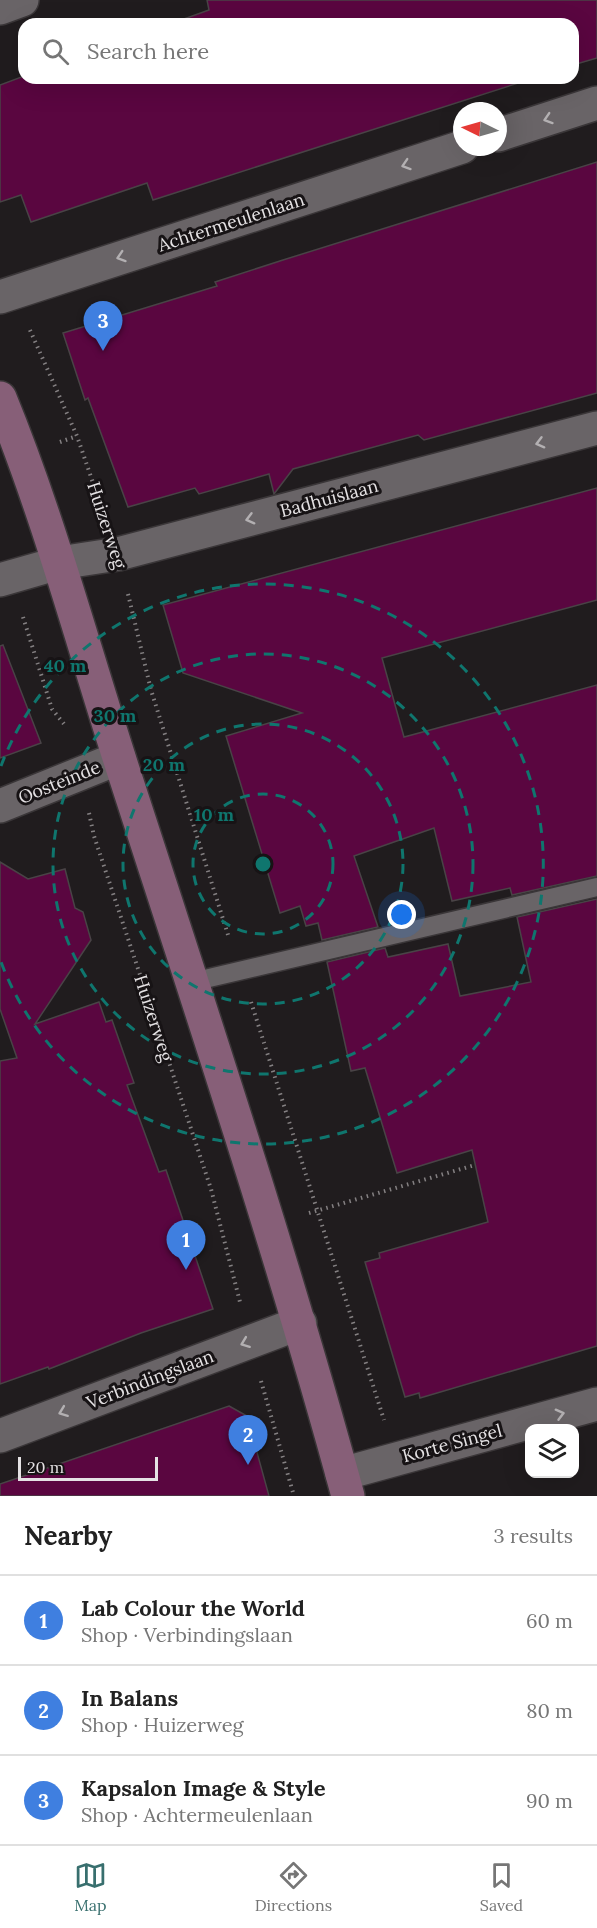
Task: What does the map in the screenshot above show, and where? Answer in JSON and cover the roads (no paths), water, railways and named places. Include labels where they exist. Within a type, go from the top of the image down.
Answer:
[{"type":"main road","points":[[0,398],[23,454],[59,563],[119,758],[270,1224],[345,1485]]},
{"type":"street","points":[[0,8],[22,0]]},
{"type":"street","points":[[507,132],[597,104]]},
{"type":"street","name":"Achtermeulenlaan","points":[[7,295],[453,150]]},
{"type":"street","name":"Badhuislaan","points":[[5,578],[59,563],[118,554],[597,428]]},
{"type":"street","name":"Oosteinde","points":[[0,806],[119,758]]},
{"type":"street","name":"Verbindingslaan","points":[[0,1436],[300,1323]]},
{"type":"street","name":"Korte Singel","points":[[345,1485],[396,1458],[597,1404]]},
{"type":"lane","points":[[192,982],[597,887]]},
{"type":"place","name":"Kapsalon Image & Style","points":[[103,351]]},
{"type":"place","name":"Lab Colour the World","points":[[186,1270]]},
{"type":"place","name":"In Balans","points":[[248,1465]]}]
